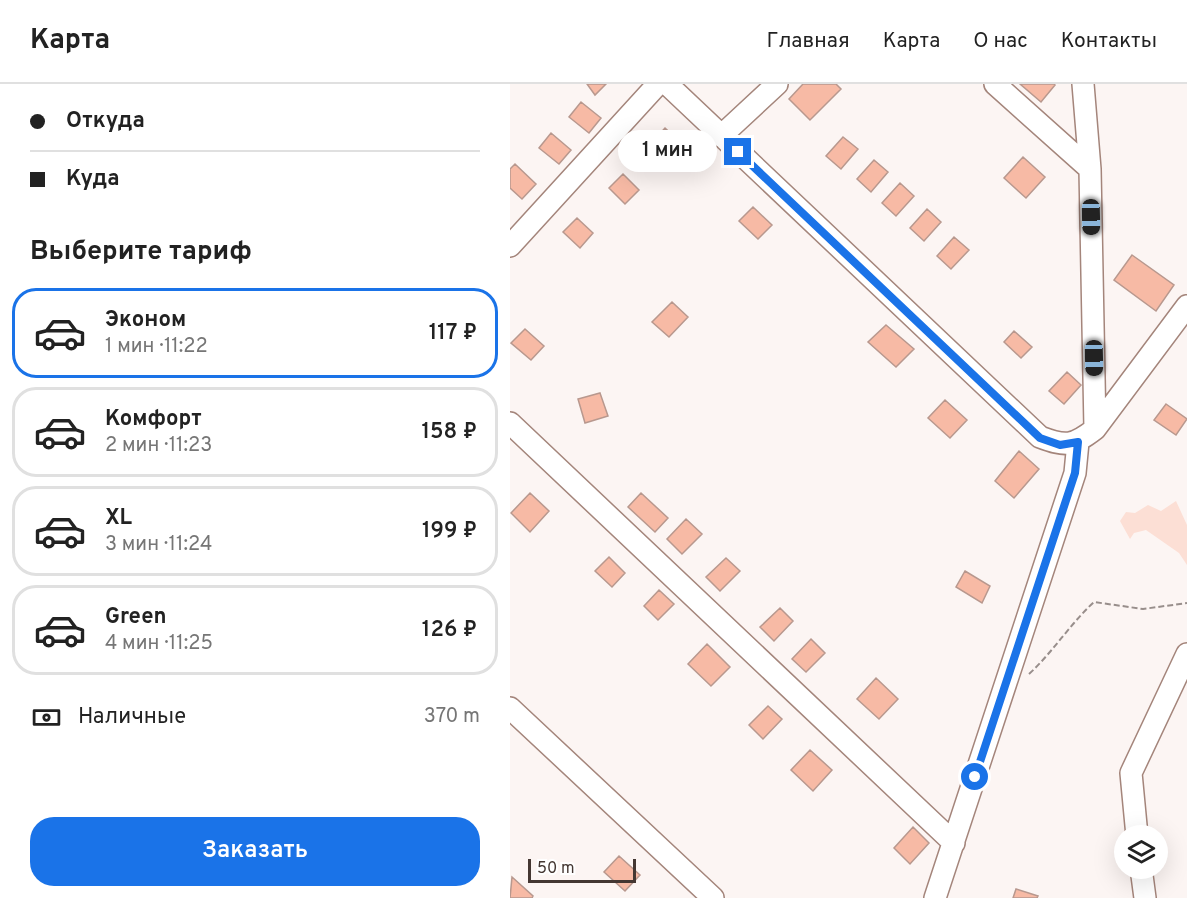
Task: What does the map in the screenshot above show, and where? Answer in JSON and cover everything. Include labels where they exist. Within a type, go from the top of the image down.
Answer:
[{"type":"street","points":[[510,246],[658,84]]},
{"type":"street","points":[[667,84],[1040,438],[1060,445],[1087,436],[1187,306]]},
{"type":"street","points":[[721,136],[777,84]]},
{"type":"street","points":[[995,84],[1090,170]]},
{"type":"street","points":[[935,898],[1087,436],[1090,170],[1083,84]]},
{"type":"street","points":[[510,423],[954,843]]},
{"type":"street","points":[[1136,825],[1131,773],[1187,654]]},
{"type":"street","points":[[510,708],[713,898]]},
{"type":"street","points":[[1142,879],[1145,898]]},
{"type":"path","points":[[1026,676],[1049,656],[1071,623],[1094,602],[1143,609],[1187,603]]},
{"type":"shaded area","points":[[1176,501],[1187,525],[1187,565],[1179,553],[1146,530],[1134,533],[1130,539],[1120,521],[1126,512],[1135,513],[1148,505],[1161,511]]},
{"type":"building","points":[[587,84],[606,84],[595,95]]},
{"type":"building","points":[[803,84],[836,84],[841,89],[810,120],[789,99]]},
{"type":"building","points":[[1020,84],[1054,84],[1055,85],[1041,102]]},
{"type":"building","points":[[581,102],[601,118],[589,133],[569,117]]},
{"type":"building","points":[[665,128],[682,144],[668,158],[652,142]]},
{"type":"building","points":[[551,133],[571,150],[559,164],[539,148]]},
{"type":"building","points":[[843,137],[858,149],[841,169],[826,156]]},
{"type":"building","points":[[1023,157],[1045,177],[1026,198],[1004,178]]},
{"type":"building","points":[[874,160],[888,172],[871,192],[857,179]]},
{"type":"building","points":[[515,164],[536,184],[522,199],[510,188],[510,169]]},
{"type":"building","points":[[623,174],[639,190],[625,204],[609,188]]},
{"type":"building","points":[[900,183],[914,196],[896,216],[882,203]]},
{"type":"building","points":[[753,207],[772,225],[758,239],[739,221]]},
{"type":"building","points":[[927,209],[941,222],[924,241],[910,228]]},
{"type":"building","points":[[577,218],[593,233],[580,248],[563,232]]},
{"type":"building","points":[[954,237],[969,250],[951,269],[937,256]]},
{"type":"building","points":[[1132,255],[1174,285],[1156,311],[1114,280]]},
{"type":"building","points":[[672,302],[688,317],[669,337],[652,322]]},
{"type":"building","points":[[886,325],[914,349],[896,367],[868,342]]},
{"type":"building","points":[[525,329],[544,346],[531,360],[511,343]]},
{"type":"building","points":[[1014,331],[1032,347],[1021,358],[1004,342]]},
{"type":"building","points":[[1067,372],[1081,385],[1064,404],[1049,391]]},
{"type":"building","points":[[600,393],[608,416],[585,423],[578,399]]},
{"type":"building","points":[[945,400],[967,420],[950,438],[928,418]]},
{"type":"building","points":[[1166,404],[1187,419],[1176,435],[1154,420]]},
{"type":"building","points":[[1019,451],[1039,469],[1014,498],[995,481]]},
{"type":"building","points":[[530,493],[549,511],[530,532],[511,513]]},
{"type":"building","points":[[641,493],[668,518],[655,532],[628,507]]},
{"type":"building","points":[[686,519],[702,534],[682,554],[667,539]]},
{"type":"building","points":[[609,557],[625,573],[612,587],[595,571]]},
{"type":"building","points":[[726,558],[740,571],[720,591],[706,577]]},
{"type":"building","points":[[965,571],[990,586],[982,603],[956,587]]},
{"type":"building","points":[[659,590],[674,604],[658,620],[644,606]]},
{"type":"building","points":[[780,608],[793,621],[774,641],[760,627]]},
{"type":"building","points":[[811,639],[825,653],[806,672],[792,659]]},
{"type":"building","points":[[707,644],[730,667],[711,686],[688,664]]},
{"type":"building","points":[[876,678],[898,699],[879,719],[857,699]]},
{"type":"building","points":[[768,706],[782,719],[763,739],[749,725]]},
{"type":"building","points":[[810,750],[832,770],[813,791],[791,770]]},
{"type":"building","points":[[913,827],[929,843],[910,864],[894,848]]},
{"type":"building","points":[[619,856],[640,875],[625,891],[604,872]]},
{"type":"building","points":[[512,877],[533,896],[532,898],[510,898]]},
{"type":"building","points":[[1016,889],[1038,896],[1037,898],[1013,898]]},
{"type":"route","points":[[738,152],[1040,438],[1060,445],[1078,442],[1075,473],[975,777]]}]
